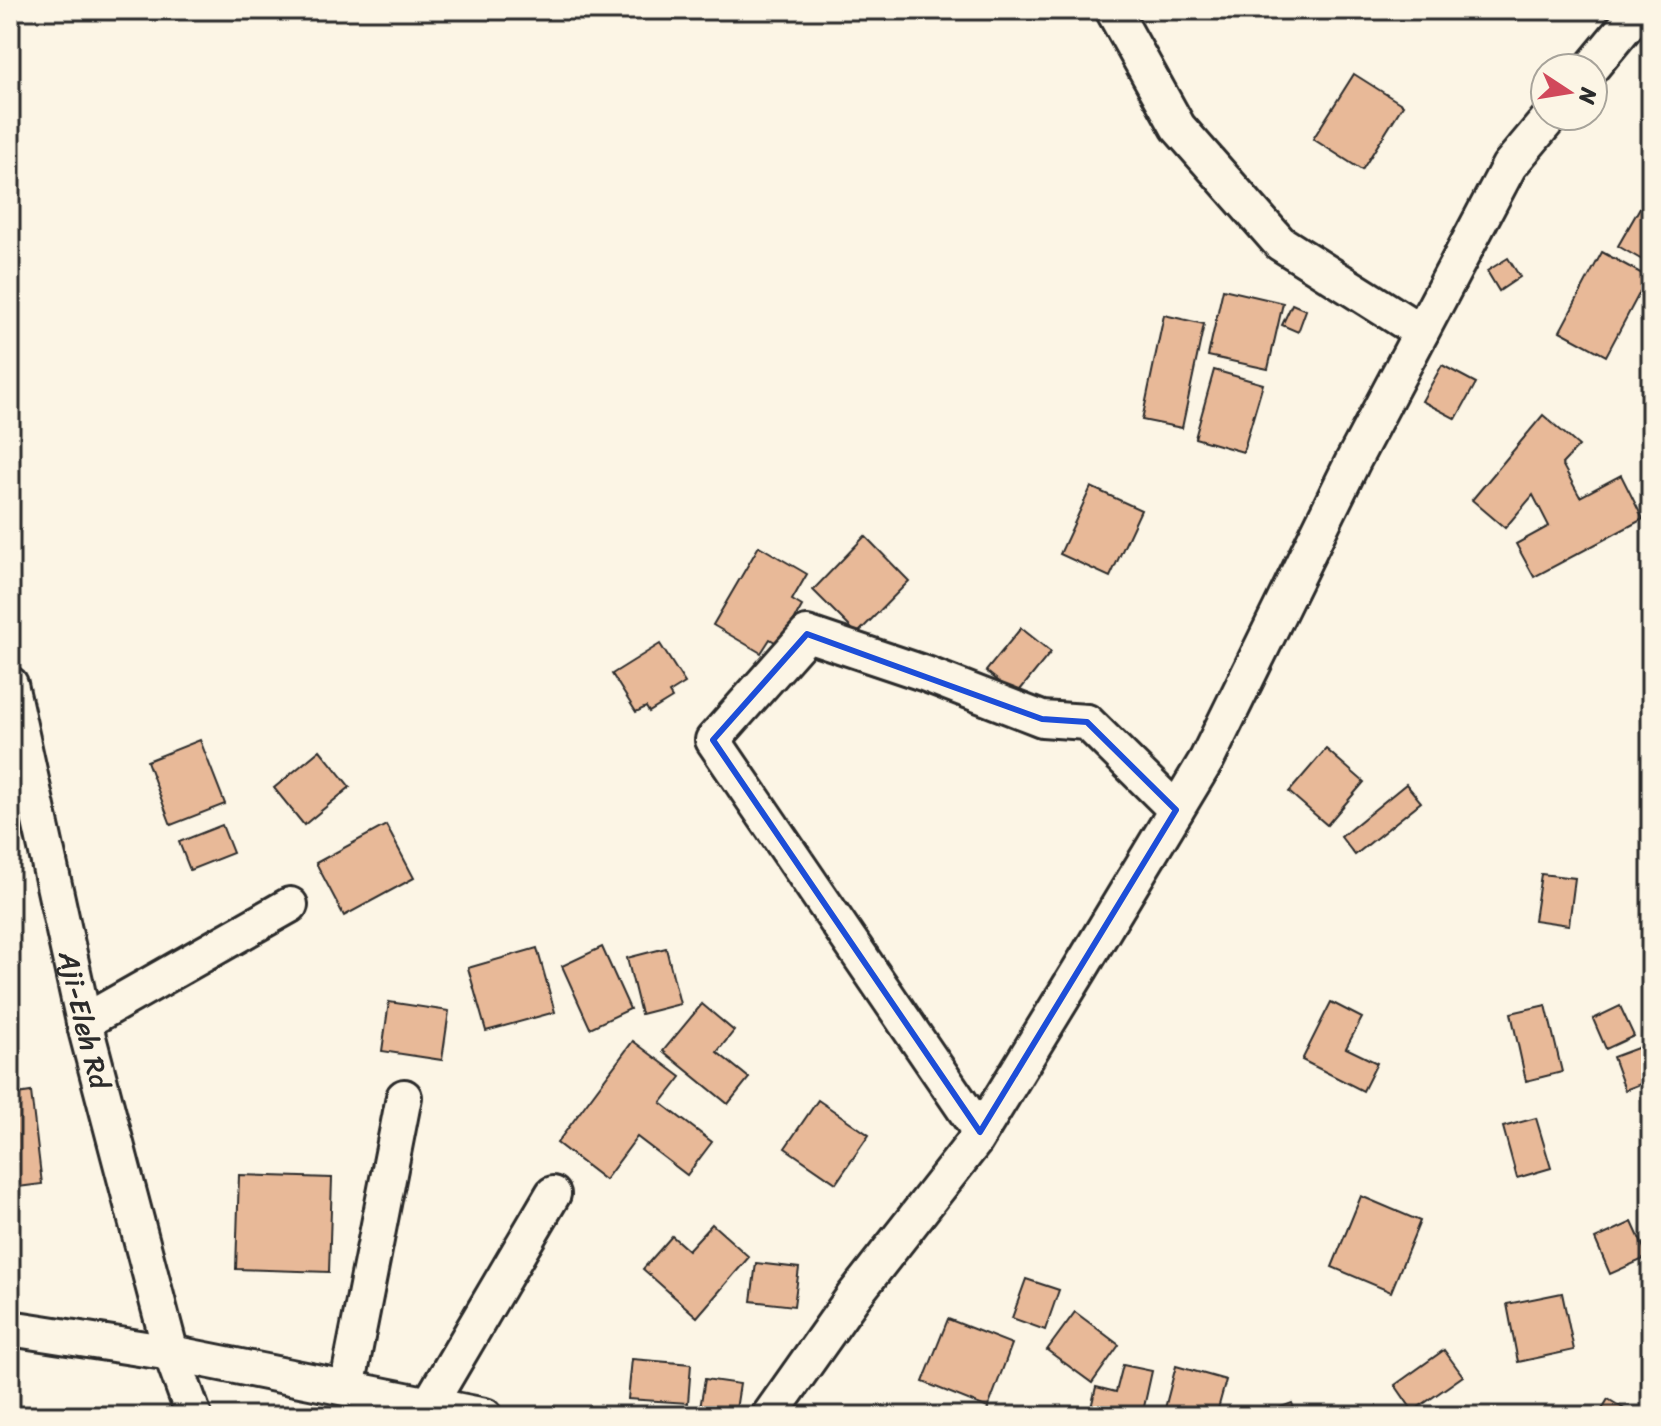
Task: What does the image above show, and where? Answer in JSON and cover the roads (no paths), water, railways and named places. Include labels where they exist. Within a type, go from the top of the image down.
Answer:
[{"type":"street","points":[[1113,10],[1178,127],[1280,243],[1421,332]]},
{"type":"street","points":[[1604,52],[1639,10]]},
{"type":"street","points":[[769,1416],[853,1297],[980,1132],[1207,759],[1353,461],[1421,332],[1509,166],[1538,132]]},
{"type":"street","points":[[980,1132],[713,740],[807,634],[926,674],[1042,719],[1087,722],[1176,810]]},
{"type":"street","name":"Aji-Eleh Rd","points":[[10,684],[84,1022],[171,1353],[194,1416]]},
{"type":"street","points":[[84,1022],[290,905]]},
{"type":"street","points":[[347,1388],[404,1097]]},
{"type":"street","points":[[429,1405],[553,1194]]},
{"type":"street","points":[[10,1328],[171,1353],[485,1416]]}]
